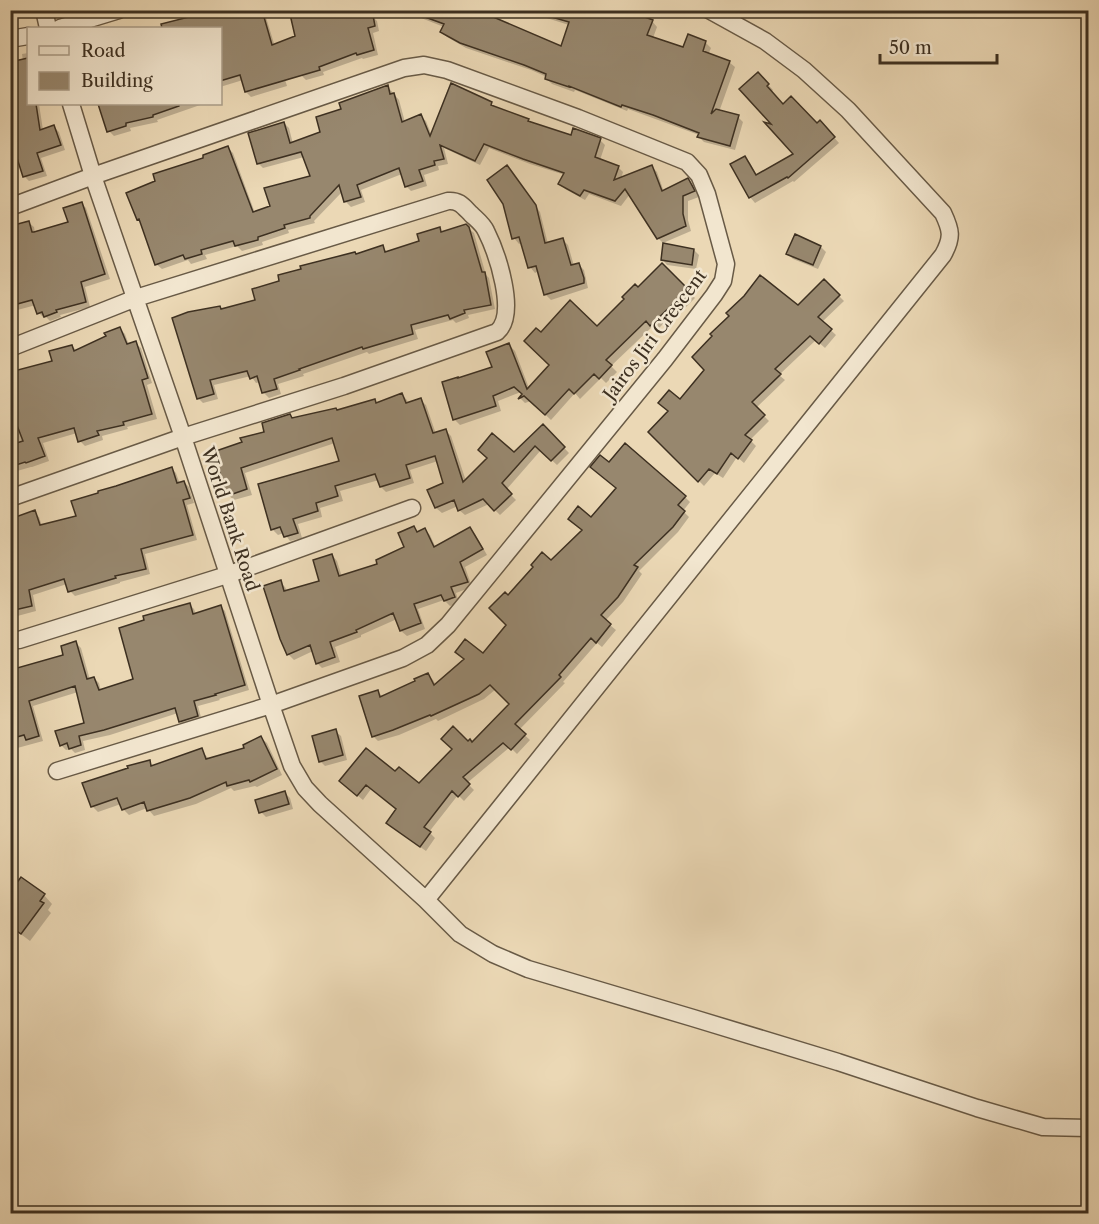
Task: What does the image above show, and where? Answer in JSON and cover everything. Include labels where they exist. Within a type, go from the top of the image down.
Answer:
[{"type":"street","points":[[44,10],[48,27]]},
{"type":"street","points":[[63,27],[119,10]]},
{"type":"street","points":[[426,900],[950,244],[951,235],[943,213],[848,110],[804,70],[765,41],[709,10]]},
{"type":"street","points":[[10,39],[27,36]]},
{"type":"street","name":"Jairos Jiri Crescent","points":[[10,207],[404,68],[424,65],[447,70],[578,118],[687,162],[699,175],[707,194],[726,264],[723,281],[714,295],[665,358],[448,625],[428,645],[403,658],[271,705],[57,771]]},
{"type":"street","name":"World Bank Road","points":[[71,105],[93,176],[183,437],[292,766],[305,788],[320,804],[460,934],[493,954],[528,969],[737,1031],[1043,1127],[1089,1128]]},
{"type":"street","points":[[10,348],[136,298],[425,208],[455,201],[485,228],[502,268],[506,297],[505,321],[497,332],[344,386],[183,437],[10,498]]},
{"type":"street","points":[[19,639],[227,575],[412,508]]},
{"type":"building","points":[[262,10],[272,45],[295,36],[289,10],[372,10],[375,26],[368,28],[374,50],[357,55],[356,53],[319,67],[320,70],[245,92],[240,75],[222,80],[222,27],[162,27],[161,24],[193,16],[193,12]]},
{"type":"building","points":[[411,10],[477,10],[561,46],[569,22],[541,14],[541,10],[623,10],[653,20],[647,35],[683,47],[688,34],[706,41],[703,51],[730,61],[711,114],[716,109],[739,115],[730,146],[697,137],[699,133],[545,79],[546,74],[460,43],[440,32],[444,24],[411,12]]},
{"type":"building","points":[[27,58],[27,105],[36,105],[40,130],[54,125],[61,145],[37,153],[43,171],[23,177],[10,136],[10,62]]},
{"type":"building","points":[[758,72],[783,104],[791,96],[817,123],[820,120],[835,137],[788,178],[749,198],[730,164],[745,156],[756,175],[793,154],[764,122],[771,124],[739,89]]},
{"type":"building","points":[[451,83],[492,102],[491,105],[529,119],[528,121],[571,135],[573,128],[601,138],[595,157],[619,166],[614,180],[652,165],[662,191],[688,178],[695,191],[683,196],[686,226],[657,239],[625,189],[615,201],[584,190],[580,196],[558,184],[564,173],[484,144],[475,161],[440,145],[444,159],[434,161],[435,165],[419,170],[423,181],[405,187],[399,168],[357,185],[361,197],[344,202],[339,185],[310,218],[284,225],[285,228],[258,237],[258,240],[235,246],[233,241],[201,250],[202,254],[185,259],[183,255],[155,265],[139,219],[137,220],[126,193],[155,181],[153,174],[203,158],[203,155],[228,146],[253,212],[270,206],[264,188],[310,176],[301,152],[257,164],[248,133],[284,122],[290,143],[320,132],[316,117],[341,109],[339,103],[388,85],[390,94],[394,93],[402,122],[421,114],[430,136]]},
{"type":"building","points":[[98,105],[179,105],[153,115],[153,117],[126,123],[126,126],[107,132]]},
{"type":"building","points":[[507,165],[536,205],[545,243],[563,238],[571,265],[579,263],[584,283],[544,295],[536,266],[528,268],[519,237],[512,239],[503,204],[487,180]]},
{"type":"building","points":[[82,202],[105,274],[81,282],[86,302],[56,310],[57,312],[44,317],[42,312],[37,314],[32,300],[10,306],[10,226],[29,221],[32,232],[34,232],[68,222],[63,208]]},
{"type":"building","points":[[466,224],[469,227],[482,272],[485,272],[491,305],[464,310],[465,313],[450,319],[448,315],[411,325],[413,334],[363,349],[362,347],[274,379],[277,389],[262,393],[257,376],[250,379],[247,371],[210,380],[214,394],[197,399],[172,318],[188,312],[220,306],[221,309],[255,300],[252,289],[279,281],[278,275],[301,269],[300,266],[355,252],[356,254],[383,245],[385,252],[419,241],[417,234],[440,227],[441,232]]},
{"type":"building","points":[[795,234],[821,246],[813,265],[786,254]]},
{"type":"building","points":[[663,243],[694,249],[692,265],[661,260]]},
{"type":"building","points":[[662,263],[691,292],[679,304],[676,301],[650,326],[646,321],[606,360],[612,365],[599,379],[594,374],[574,394],[569,389],[545,415],[524,396],[518,399],[522,394],[514,387],[493,396],[496,406],[453,420],[442,382],[492,367],[486,352],[509,343],[527,389],[549,365],[524,341],[536,328],[541,332],[570,300],[597,326],[624,299],[622,297],[635,284],[638,287]]},
{"type":"building","points":[[760,275],[798,305],[824,279],[840,295],[818,317],[832,329],[819,344],[810,336],[775,369],[781,374],[752,402],[765,415],[745,435],[752,440],[738,459],[731,453],[717,474],[709,469],[698,482],[648,432],[668,411],[658,403],[669,390],[680,399],[704,370],[692,357],[712,336],[710,334],[729,316],[726,313],[744,296]]},
{"type":"building","points":[[120,327],[127,344],[136,341],[148,378],[142,380],[152,414],[123,422],[124,425],[97,431],[99,435],[78,442],[74,428],[38,438],[45,456],[10,467],[10,445],[23,441],[13,415],[10,416],[10,372],[52,361],[49,351],[72,345],[74,351],[106,336],[104,333]]},
{"type":"building","points":[[402,393],[406,403],[421,398],[433,433],[446,429],[463,482],[487,458],[478,450],[492,433],[514,452],[543,424],[565,447],[551,461],[535,446],[502,483],[512,494],[494,511],[483,499],[458,511],[454,500],[435,508],[427,490],[443,483],[435,456],[406,465],[410,478],[380,487],[375,474],[335,486],[338,496],[316,503],[318,511],[293,519],[298,533],[284,537],[280,527],[271,530],[258,484],[339,461],[332,438],[241,468],[247,489],[227,496],[213,452],[242,442],[240,438],[264,432],[262,423],[290,414],[292,418],[336,408],[337,410],[375,399],[376,403]]},
{"type":"building","points":[[625,443],[686,496],[678,505],[685,511],[673,527],[634,565],[638,567],[618,597],[601,615],[611,624],[596,643],[591,638],[559,675],[561,677],[515,724],[526,734],[511,750],[503,743],[463,777],[470,784],[458,797],[452,791],[424,827],[431,832],[420,847],[386,823],[396,809],[366,785],[357,796],[339,781],[366,748],[395,771],[399,767],[419,783],[452,749],[441,739],[453,726],[468,741],[470,739],[472,742],[509,704],[490,685],[479,694],[431,716],[372,737],[359,696],[378,690],[380,697],[428,673],[434,685],[464,659],[455,652],[465,639],[483,653],[506,625],[489,608],[505,592],[508,595],[533,567],[531,565],[542,552],[551,560],[582,530],[568,519],[578,506],[591,517],[616,488],[590,467],[600,455],[609,462]]},
{"type":"building","points":[[172,467],[177,483],[184,481],[190,498],[183,500],[193,535],[141,549],[146,569],[115,576],[116,578],[68,592],[64,579],[29,590],[32,606],[10,611],[10,519],[35,510],[40,525],[76,516],[71,501]]},
{"type":"building","points":[[414,526],[417,532],[425,528],[434,547],[470,527],[483,549],[460,562],[468,582],[451,587],[455,597],[444,601],[441,595],[414,604],[421,623],[400,631],[393,613],[356,630],[357,632],[330,642],[335,657],[316,664],[310,645],[287,655],[263,586],[281,580],[284,591],[319,581],[313,560],[332,554],[339,576],[377,564],[376,560],[404,547],[398,533]]},
{"type":"building","points":[[190,603],[193,614],[221,605],[245,685],[194,701],[198,716],[179,722],[175,708],[79,736],[81,745],[69,749],[67,743],[60,746],[55,731],[84,723],[75,686],[29,701],[39,736],[26,740],[24,735],[10,739],[10,722],[15,721],[10,707],[10,670],[63,655],[61,646],[76,641],[87,679],[94,677],[99,690],[133,679],[119,628],[144,620],[143,616]]},
{"type":"building","points":[[336,729],[343,755],[319,762],[312,736]]},
{"type":"building","points":[[261,736],[277,769],[250,782],[249,780],[227,786],[226,782],[190,798],[147,811],[144,802],[122,810],[117,798],[91,807],[82,783],[128,768],[127,766],[150,760],[151,766],[202,748],[206,759],[244,748],[243,745]]},
{"type":"building","points":[[285,791],[289,804],[259,813],[255,800]]},
{"type":"building","points":[[21,877],[45,894],[40,901],[44,903],[21,934],[10,926],[10,892]]}]
